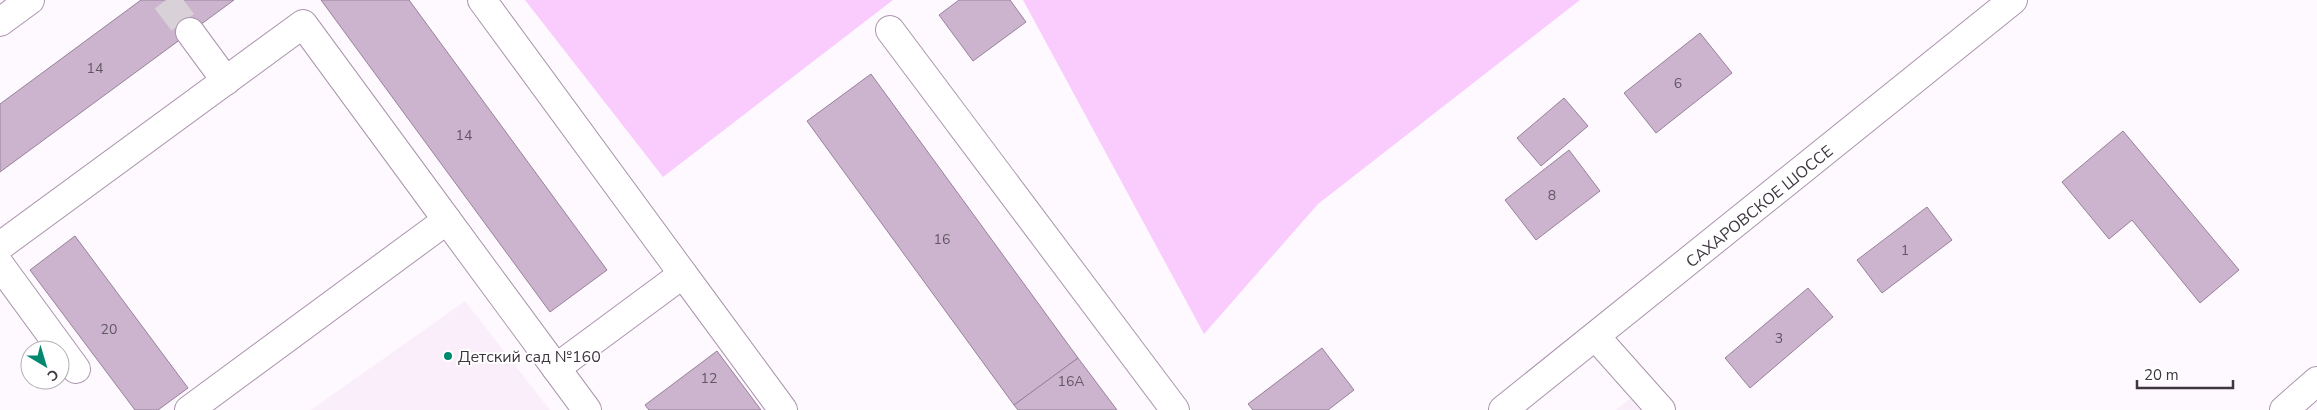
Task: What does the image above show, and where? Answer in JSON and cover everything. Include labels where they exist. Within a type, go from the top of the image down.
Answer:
[{"type":"main road","points":[[0,22],[30,0]]},
{"type":"main road","points":[[482,0],[783,410]]},
{"type":"main road","name":"САХАРОВСКОЕ ШОССЕ","points":[[1503,410],[2013,0]]},
{"type":"main road","points":[[0,246],[303,24],[587,410]]},
{"type":"main road","points":[[890,30],[1174,410]]},
{"type":"main road","points":[[190,32],[226,80]]},
{"type":"main road","points":[[189,410],[447,220]]},
{"type":"main road","points":[[0,265],[76,369]]},
{"type":"main road","points":[[556,368],[683,274]]},
{"type":"main road","points":[[1596,337],[1660,410]]},
{"type":"main road","points":[[2284,410],[2317,381]]},
{"type":"shaded area","points":[[525,0],[893,0],[663,177]]},
{"type":"shaded area","points":[[1023,0],[1580,0],[1318,204],[1204,334]]},
{"type":"shaded area","name":"Детский сад №160","points":[[465,301],[550,410],[311,410]]},
{"type":"shaded area","points":[[1632,397],[1642,410],[1616,410]]},
{"type":"building","points":[[141,0],[234,0],[0,172],[0,104]]},
{"type":"building","points":[[321,0],[409,0],[607,270],[550,312]]},
{"type":"building","points":[[959,0],[1010,0],[1026,22],[973,61],[939,15]]},
{"type":"building","points":[[1700,33],[1732,73],[1656,133],[1624,93]]},
{"type":"building","points":[[871,74],[1078,358],[1014,405],[807,121]]},
{"type":"building","points":[[1564,98],[1588,126],[1541,166],[1517,138]]},
{"type":"building","points":[[2123,131],[2239,270],[2200,303],[2132,220],[2109,239],[2062,182]]},
{"type":"building","points":[[1569,150],[1600,191],[1536,240],[1505,200]]},
{"type":"building","points":[[1927,207],[1952,240],[1882,293],[1857,260]]},
{"type":"building","points":[[75,236],[188,388],[158,410],[135,410],[30,270]]},
{"type":"building","points":[[1808,288],[1833,317],[1750,388],[1725,358]]},
{"type":"building","points":[[1322,348],[1354,390],[1328,410],[1253,410],[1248,404]]},
{"type":"building","points":[[717,351],[761,410],[649,410],[645,405]]},
{"type":"building","points":[[1078,358],[1117,410],[1018,410],[1014,405]]},
{"type":"tunnel","points":[[166,0],[190,32]]},
{"type":"place","name":"Детский сад №160","points":[[448,356]]}]
